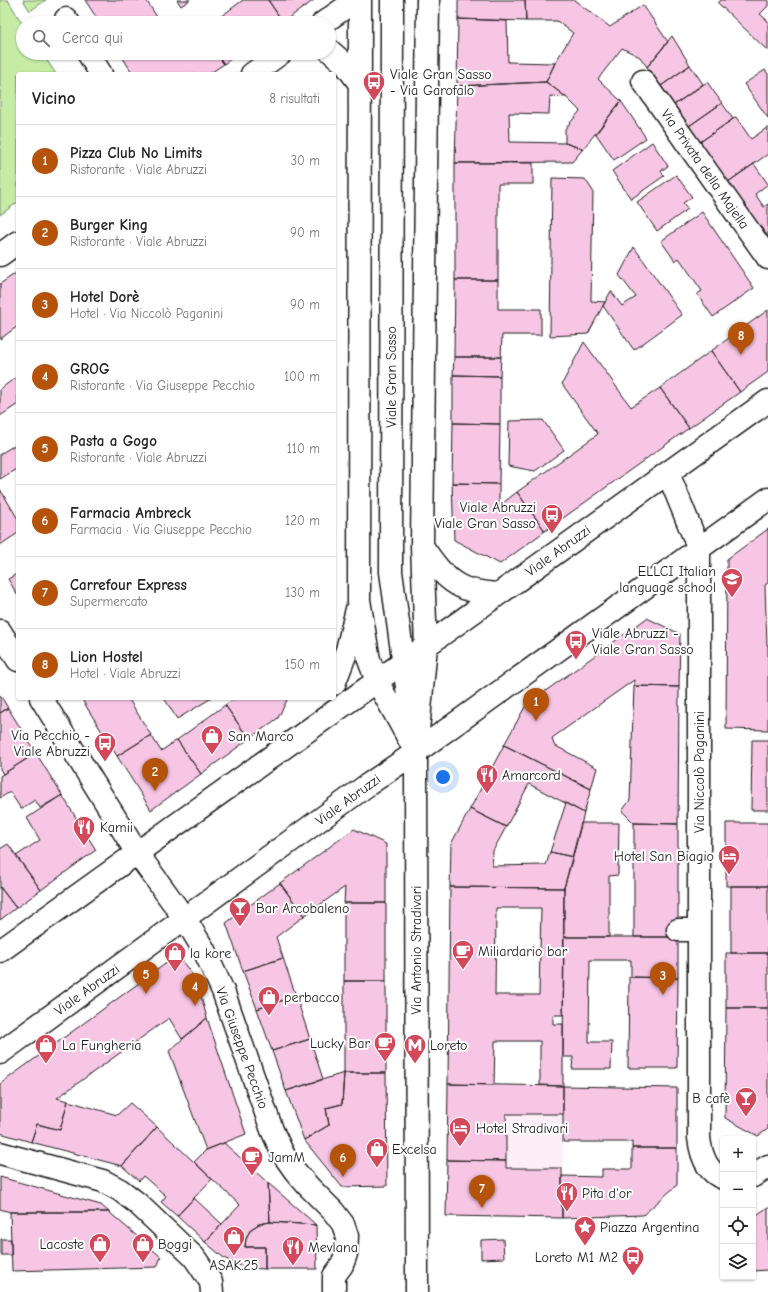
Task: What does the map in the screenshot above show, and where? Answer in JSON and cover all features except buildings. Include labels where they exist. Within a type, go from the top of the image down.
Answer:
[{"type":"main road","points":[[333,16],[356,0]]},
{"type":"main road","points":[[360,0],[359,600],[369,660],[377,681],[416,752]]},
{"type":"main road","name":"Viale Gran Sasso","points":[[392,0],[391,572],[416,752]]},
{"type":"main road","points":[[416,752],[426,646],[422,546],[428,0]]},
{"type":"main road","points":[[336,56],[346,65],[360,84]]},
{"type":"main road","points":[[92,60],[100,72]]},
{"type":"main road","points":[[255,72],[271,60]]},
{"type":"main road","name":"Via Privata della Majella","points":[[643,81],[768,258]]},
{"type":"main road","points":[[0,255],[16,243]]},
{"type":"main road","name":"Viale Abruzzi","points":[[0,951],[768,401]]},
{"type":"main road","points":[[668,473],[699,549]]},
{"type":"main road","name":"Viale Abruzzi","points":[[0,1053],[366,786],[416,752],[768,499]]},
{"type":"main road","points":[[422,546],[433,562],[450,580],[464,588],[498,594]]},
{"type":"main road","name":"Via Niccolò Paganini","points":[[699,549],[688,930],[700,1148],[705,1162],[711,1171],[720,1177]]},
{"type":"main road","points":[[336,679],[347,650],[359,600]]},
{"type":"main road","points":[[0,631],[16,657]]},
{"type":"main road","name":"Via Giuseppe Pecchio","points":[[42,700],[137,853],[185,919],[204,950],[218,980],[278,1145],[295,1171],[333,1211],[343,1224],[347,1242],[345,1258],[334,1276],[334,1292]]},
{"type":"main road","points":[[317,724],[327,700]]},
{"type":"main road","name":"Via Antonio Stradivari","points":[[416,752],[417,1292]]},
{"type":"main road","points":[[0,1153],[98,1179],[120,1190],[137,1203],[194,1257],[211,1282],[212,1292]]},
{"type":"main road","points":[[756,1174],[768,1166]]},
{"type":"shaded area","points":[[448,1084],[563,1086],[562,1218],[446,1216]]},
{"type":"green space","points":[[0,0],[8,0],[18,16],[16,16],[16,60],[47,60],[55,72],[16,72],[16,203],[0,215]]},
{"type":"green space","points":[[23,0],[46,0],[30,11]]},
{"type":"place","name":"Viale Gran Sasso - Via Garofalo","points":[[374,102]]},
{"type":"place","name":"Lion Hostel","points":[[741,355]]},
{"type":"place","name":"Viale Abruzzi Viale Gran Sasso","points":[[552,534]]},
{"type":"place","name":"ELLCI Italian language school","points":[[732,598]]},
{"type":"place","name":"Viale Abruzzi - Viale Gran Sasso","points":[[576,660]]},
{"type":"place","name":"Pizza Club No Limits","points":[[536,721]]},
{"type":"place","name":"San Marco","points":[[212,756]]},
{"type":"place","name":"Via Pecchio - Viale Abruzzi","points":[[105,762]]},
{"type":"place","name":"Burger King","points":[[155,791]]},
{"type":"place","name":"Amarcord","points":[[487,794]]},
{"type":"place","name":"Kamii","points":[[84,846]]},
{"type":"place","name":"Hotel San Biagio","points":[[729,876]]},
{"type":"place","name":"Bar Arcobaleno","points":[[240,928]]},
{"type":"place","name":"Miliardario bar","points":[[463,970]]},
{"type":"place","name":"la kore","points":[[175,972]]},
{"type":"place","name":"Pasta a Gogo","points":[[146,994]]},
{"type":"place","name":"Hotel Dorè","points":[[663,995]]},
{"type":"place","name":"GROG","points":[[195,1006]]},
{"type":"place","name":"perbacco","points":[[269,1016]]},
{"type":"place","name":"Lucky Bar","points":[[385,1062]]},
{"type":"place","name":"La Fungheria","points":[[46,1064]]},
{"type":"place","name":"Loreto","points":[[415,1064]]},
{"type":"place","name":"B cafè","points":[[746,1118]]},
{"type":"place","name":"Hotel Stradivari","points":[[460,1148]]},
{"type":"place","name":"Excelsa","points":[[377,1168]]},
{"type":"place","name":"JamM","points":[[252,1176]]},
{"type":"place","name":"Farmacia Ambreck","points":[[343,1177]]},
{"type":"place","name":"Carrefour Express","points":[[482,1208]]},
{"type":"place","name":"Pita d'or","points":[[567,1212]]},
{"type":"place","name":"Piazza Argentina","points":[[585,1246]]},
{"type":"place","name":"ASAK.25","points":[[234,1256]]},
{"type":"place","name":"Lacoste","points":[[100,1264]]},
{"type":"place","name":"Boggi","points":[[143,1264]]},
{"type":"place","name":"Mevlana","points":[[293,1266]]},
{"type":"place","name":"Loreto M1 M2","points":[[633,1276]]}]
